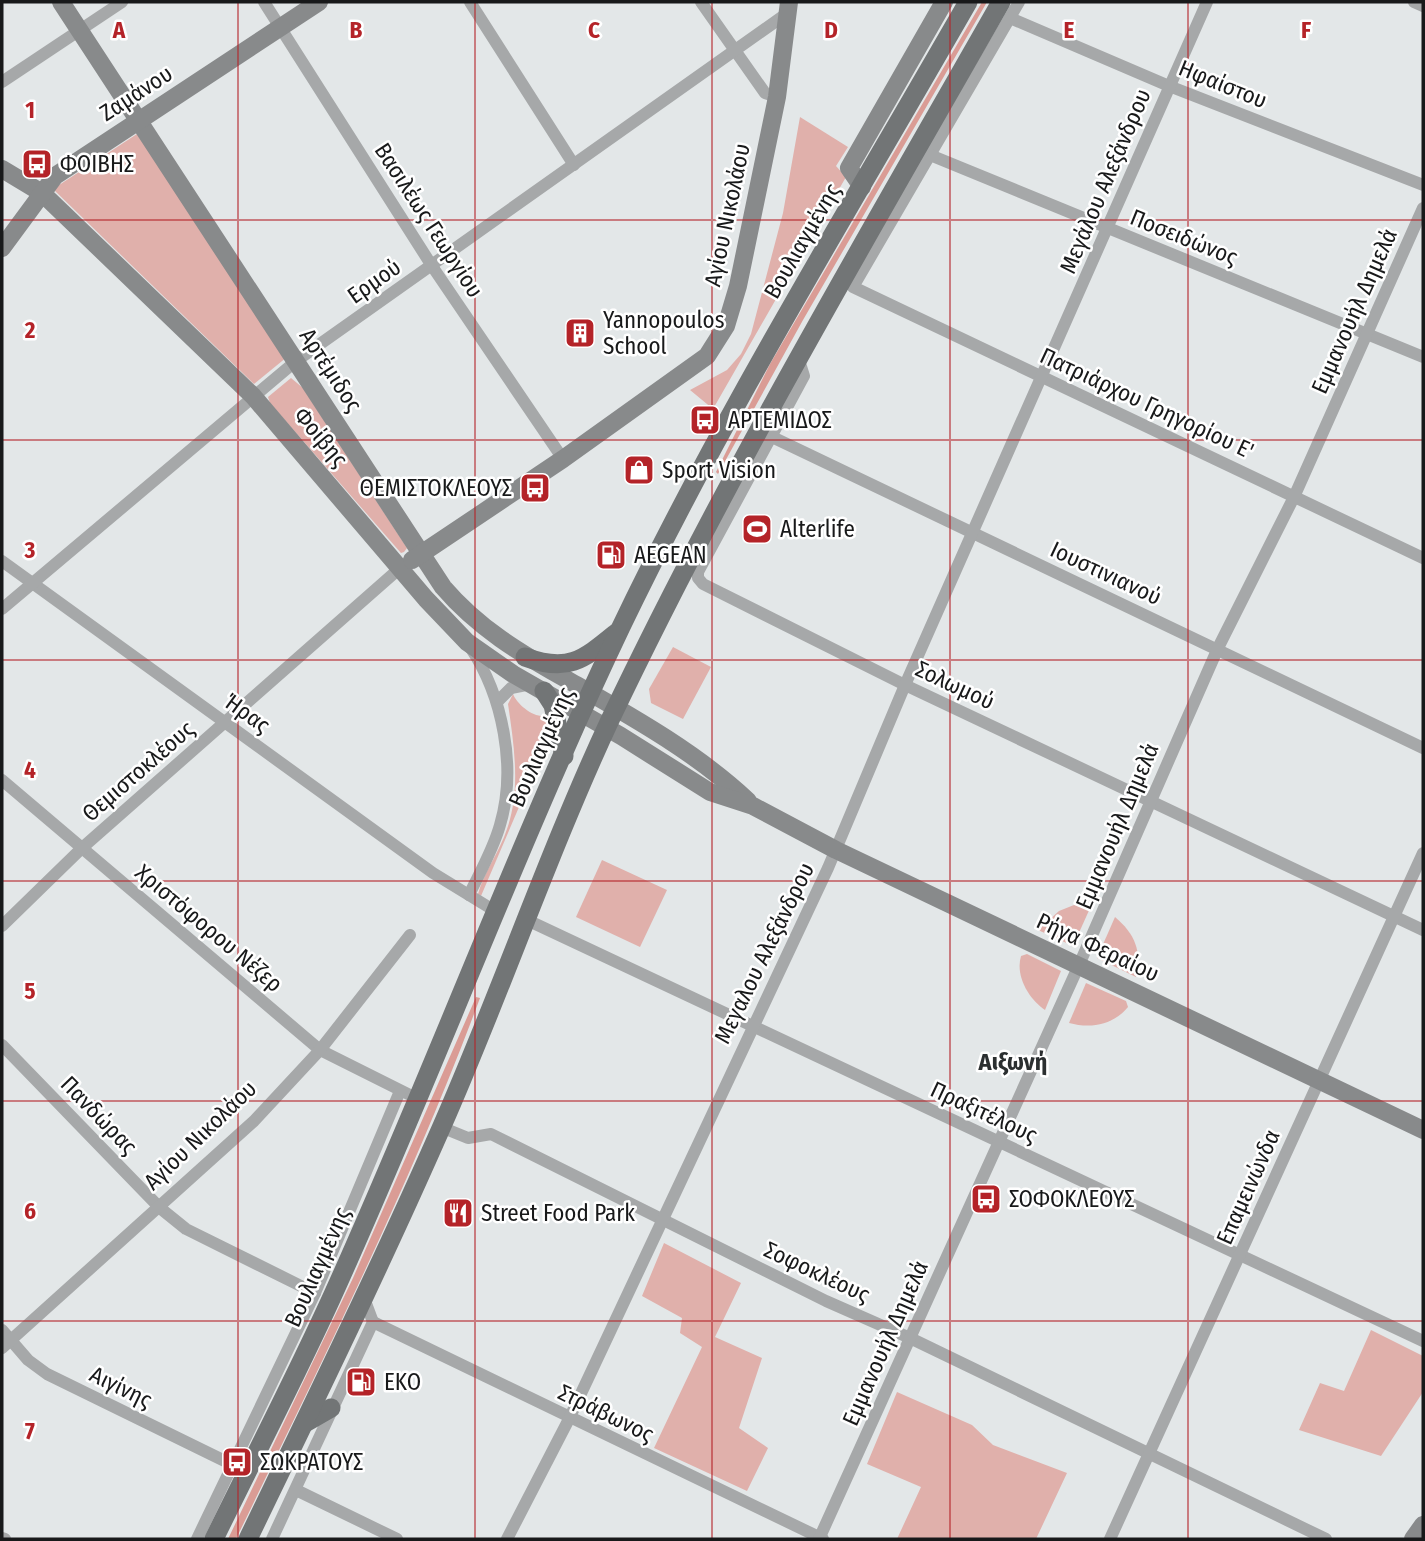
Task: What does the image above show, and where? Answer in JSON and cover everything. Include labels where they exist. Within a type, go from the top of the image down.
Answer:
[{"type":"main road","name":"Βουλιαγμένης","points":[[214,1539],[330,1300],[409,1095],[660,547],[771,343],[968,2]]},
{"type":"main road","points":[[248,1539],[364,1298],[442,1127],[607,728],[688,561],[798,356],[937,129],[1005,10]]},
{"type":"main road","points":[[688,561],[717,536]]},
{"type":"main road","points":[[525,657],[546,665],[578,662],[620,630]]},
{"type":"main road","points":[[538,687],[553,705],[564,757]]},
{"type":"main road","points":[[305,1423],[331,1408]]},
{"type":"street","name":"Αρτέμιδος","points":[[61,2],[459,606],[525,657],[616,709]]},
{"type":"street","points":[[2,82],[122,2]]},
{"type":"street","name":"Βασιλέως Γεωργίου","points":[[264,2],[432,266],[563,459]]},
{"type":"street","name":"Ζαμάνου","points":[[2,248],[55,176],[319,2]]},
{"type":"street","points":[[470,2],[574,165]]},
{"type":"street","points":[[701,2],[765,93],[777,97]]},
{"type":"street","points":[[862,187],[849,168],[944,2]]},
{"type":"street","points":[[1005,10],[1019,2]]},
{"type":"street","name":"Μεγάλου Αλεξάνδρου","points":[[1043,377],[1206,2]]},
{"type":"street","points":[[1413,2],[1423,6]]},
{"type":"street","name":"Ερμού","points":[[2,609],[296,361],[733,51],[789,7]]},
{"type":"street","name":"Αγίου Νικολάου","points":[[400,568],[563,459],[707,356],[726,326],[738,286],[777,97],[789,7]]},
{"type":"street","name":"Ηφαίστου","points":[[1005,10],[1169,86],[1423,185]]},
{"type":"street","points":[[930,155],[937,129]]},
{"type":"street","name":"Ποσειδώνος","points":[[930,155],[1423,357]]},
{"type":"street","name":"Πατριάρχου Γρηγορίου E'","points":[[930,155],[853,287],[1423,558]]},
{"type":"street","name":"Φοίβης","points":[[2,169],[42,193],[253,396],[467,642],[607,728]]},
{"type":"street","name":"Εμμανουήλ Δημελά","points":[[821,1539],[1218,648],[1294,496],[1423,208]]},
{"type":"street","name":"Σολωμού","points":[[798,356],[804,376],[698,572],[702,583],[905,685],[1423,930]]},
{"type":"street","name":"Μεγαλου Αλεξάνδρου","points":[[507,1539],[569,1419],[836,850],[905,685],[1043,377]]},
{"type":"street","name":"Ιουστινιανού","points":[[770,436],[1423,748]]},
{"type":"street","name":"Ήρας","points":[[2,561],[433,873],[495,911]]},
{"type":"street","name":"Θεμιστοκλέους","points":[[2,926],[82,848],[400,568]]},
{"type":"street","points":[[467,642],[485,671],[497,702],[505,752],[504,807],[492,847],[469,895]]},
{"type":"street","points":[[497,702],[511,688],[538,687]]},
{"type":"street","name":"Ρήγα Φεραίου","points":[[616,709],[720,775],[753,806]]},
{"type":"street","name":"Ρήγα Φεραίου","points":[[607,728],[710,792],[753,806],[836,850],[1423,1130]]},
{"type":"street","name":"Χριστόφορου Νέζερ","points":[[2,780],[320,1049],[409,1095]]},
{"type":"street","name":"Επαμεινώνδα","points":[[1110,1539],[1423,853]]},
{"type":"street","name":"Πραξιτέλους","points":[[527,920],[1423,1342]]},
{"type":"street","name":"Αγίου Νικολάου","points":[[6,1345],[254,1121],[320,1049],[410,935]]},
{"type":"street","name":"Πανδώρας","points":[[2,1045],[160,1208],[186,1230],[315,1293]]},
{"type":"street","points":[[197,1539],[409,1095]]},
{"type":"street","name":"Σοφοκλέους","points":[[442,1127],[468,1138],[491,1134],[661,1220],[1326,1539]]},
{"type":"street","points":[[272,1539],[373,1322],[364,1298]]},
{"type":"street","name":"Στράβωνος","points":[[373,1322],[821,1539]]},
{"type":"street","name":"Αιγίνης","points":[[2,1330],[6,1345],[47,1374],[233,1465]]},
{"type":"street","points":[[296,1490],[397,1539]]},
{"type":"street","points":[[1413,1539],[1423,1525]]},
{"type":"shaded area","points":[[982,2],[987,2],[803,320],[718,474],[716,472],[770,364]]},
{"type":"shaded area","points":[[800,117],[848,147],[836,166],[846,177],[713,409],[690,390],[727,370],[741,354],[751,334],[783,213]]},
{"type":"shaded area","points":[[140,132],[287,357],[254,384],[53,189]]},
{"type":"shaded area","points":[[291,378],[303,388],[407,548],[404,552],[401,553],[270,403],[268,397]]},
{"type":"shaded area","points":[[673,647],[711,667],[683,719],[651,703],[649,689]]},
{"type":"shaded area","points":[[513,694],[526,710],[546,716],[549,737],[481,896],[478,894],[504,837],[514,798],[514,751],[508,704]]},
{"type":"shaded area","points":[[602,860],[667,890],[640,947],[576,917]]},
{"type":"shaded area","points":[[1074,905],[1091,906],[1073,946],[1038,930],[1059,911]]},
{"type":"shaded area","points":[[1115,917],[1128,930],[1135,944],[1138,959],[1136,977],[1097,958]]},
{"type":"shaded area","points":[[1027,954],[1061,971],[1045,1010],[1034,1000],[1022,979],[1021,956]]},
{"type":"shaded area","points":[[1086,983],[1126,1001],[1128,1007],[1109,1022],[1085,1026],[1069,1023]]},
{"type":"shaded area","points":[[476,997],[480,998],[425,1136],[364,1272],[236,1539],[228,1539],[353,1278]]},
{"type":"shaded area","points":[[664,1243],[741,1283],[715,1337],[762,1358],[739,1428],[768,1448],[747,1491],[654,1448],[702,1347],[680,1333],[682,1318],[642,1296]]},
{"type":"shaded area","points":[[1371,1330],[1423,1356],[1423,1392],[1381,1456],[1299,1430],[1320,1383],[1344,1391]]},
{"type":"shaded area","points":[[897,1392],[972,1425],[993,1445],[1067,1473],[1036,1539],[897,1539],[921,1487],[867,1464]]},
{"type":"place","name":"ΦΟΙΒΗΣ","points":[[37,164]]},
{"type":"place","name":"Yannopoulos School","points":[[580,333]]},
{"type":"place","name":"ΑΡΤΕΜΙΔΟΣ","points":[[705,420]]},
{"type":"place","name":"Sport Vision","points":[[639,470]]},
{"type":"place","name":"ΘΕΜΙΣΤΟΚΛΕΟΥΣ","points":[[535,488]]},
{"type":"place","name":"Alterlife","points":[[757,529]]},
{"type":"place","name":"AEGEAN","points":[[611,555]]},
{"type":"place","name":"ΣΟΦΟΚΛΕΟΥΣ","points":[[986,1199]]},
{"type":"place","name":"Street Food Park","points":[[458,1213]]},
{"type":"place","name":"EKO","points":[[361,1382]]},
{"type":"place","name":"ΣΩΚΡΑΤΟΥΣ","points":[[237,1462]]},
{"type":"district","name":"Αιξωνή","points":[[1013,1062]]}]
